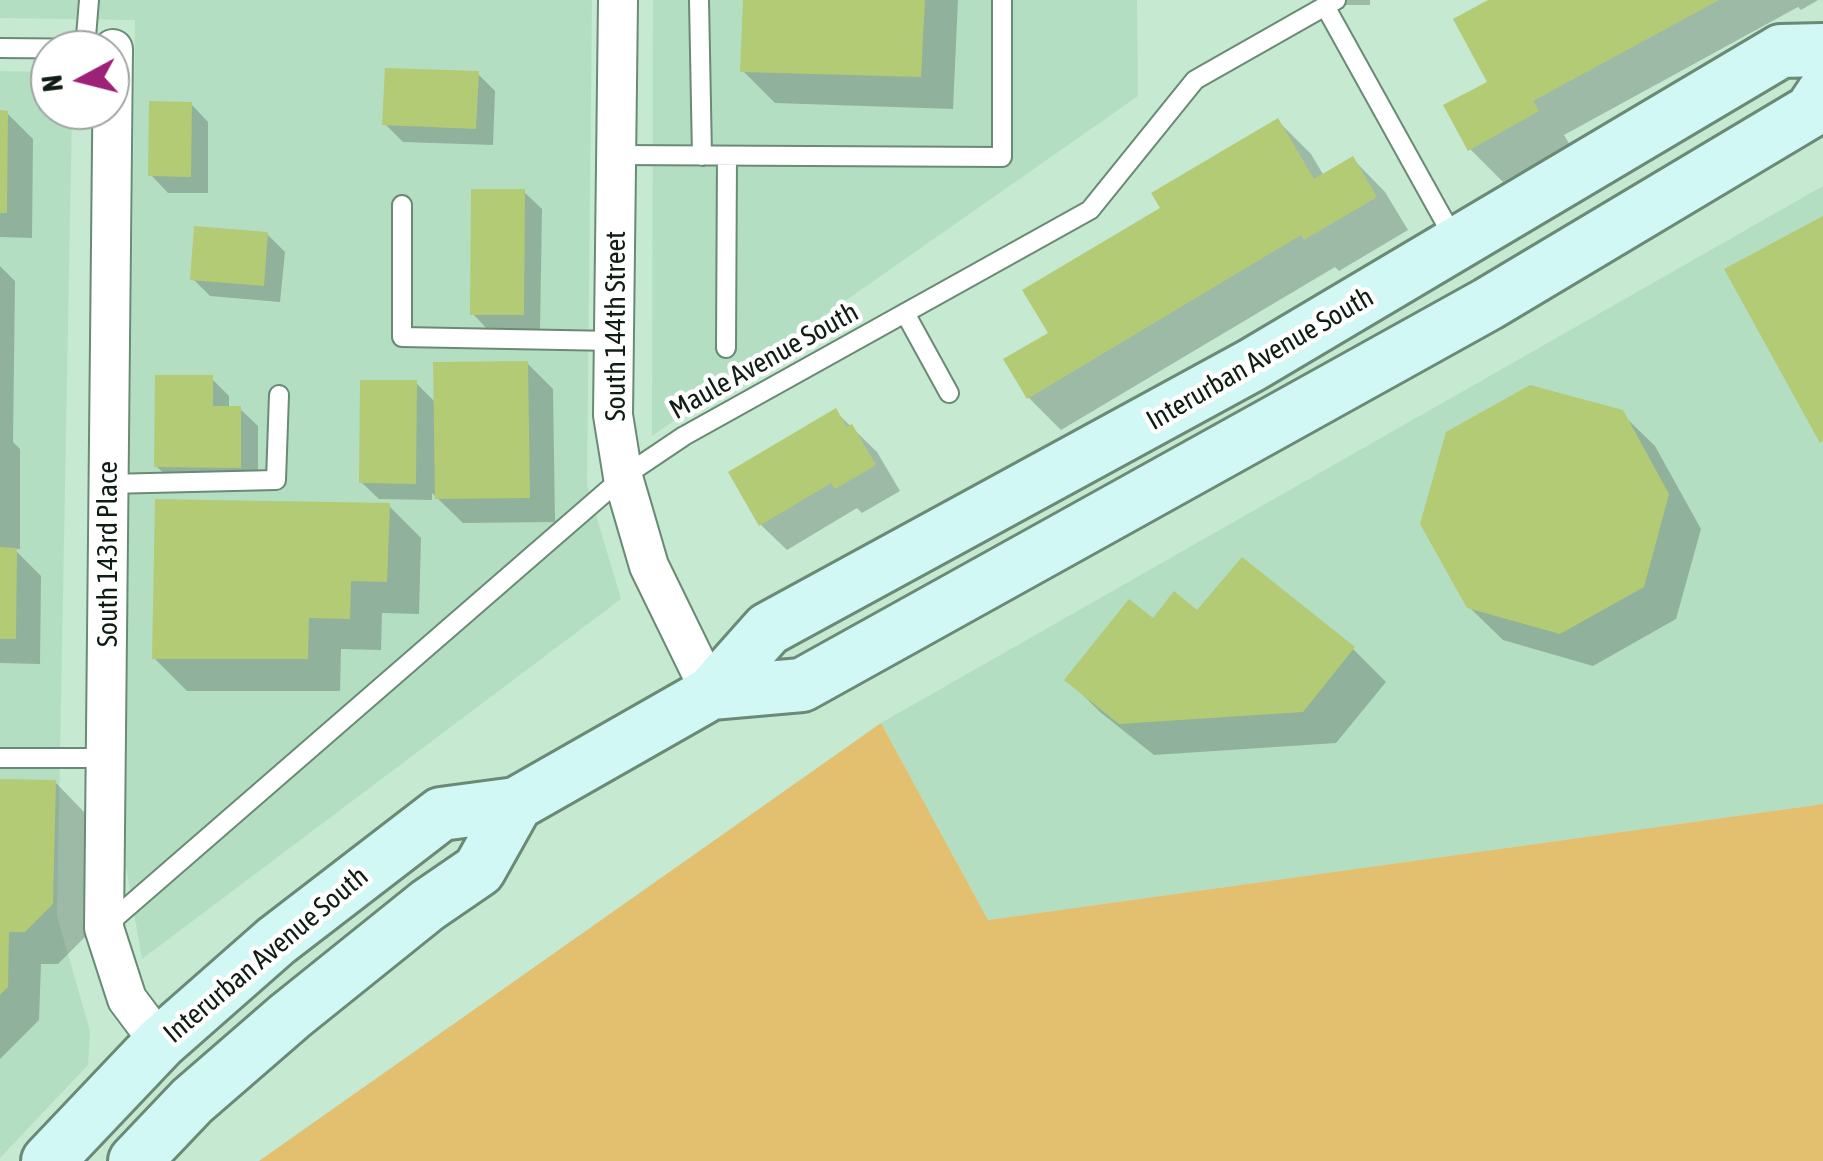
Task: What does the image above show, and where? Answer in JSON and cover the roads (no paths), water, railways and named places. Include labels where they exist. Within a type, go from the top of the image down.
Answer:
[{"type":"main road","name":"Interurban Avenue South","points":[[48,1161],[160,1043],[276,941],[441,814],[516,804],[711,693],[768,629],[1136,431],[1781,51],[1823,50]]},
{"type":"main road","name":"Interurban Avenue South","points":[[711,693],[802,685],[1488,304],[1811,111],[1823,93]]},
{"type":"main road","points":[[135,1161],[192,1101],[290,1016],[428,905],[479,870],[516,804]]},
{"type":"street","name":"South 144th Street","points":[[618,0],[613,415],[624,478],[650,566],[711,693]]},
{"type":"street","name":"South 143rd Place","points":[[101,130],[108,484],[104,928],[127,999],[160,1043]]},
{"type":"lane","points":[[89,0],[95,30]]},
{"type":"lane","points":[[700,0],[702,156]]},
{"type":"lane","points":[[618,155],[1002,156],[1002,0]]},
{"type":"lane","points":[[1331,3],[1457,244]]},
{"type":"lane","name":"Maule Avenue South","points":[[104,928],[624,478],[684,436],[1090,210],[1195,80],[1331,3]]},
{"type":"lane","points":[[0,48],[30,48]]},
{"type":"lane","points":[[726,348],[727,156]]},
{"type":"lane","points":[[402,205],[402,337],[614,341]]},
{"type":"lane","points":[[905,313],[949,394]]},
{"type":"lane","points":[[108,484],[276,480],[278,396]]},
{"type":"lane","points":[[0,758],[106,758]]}]
